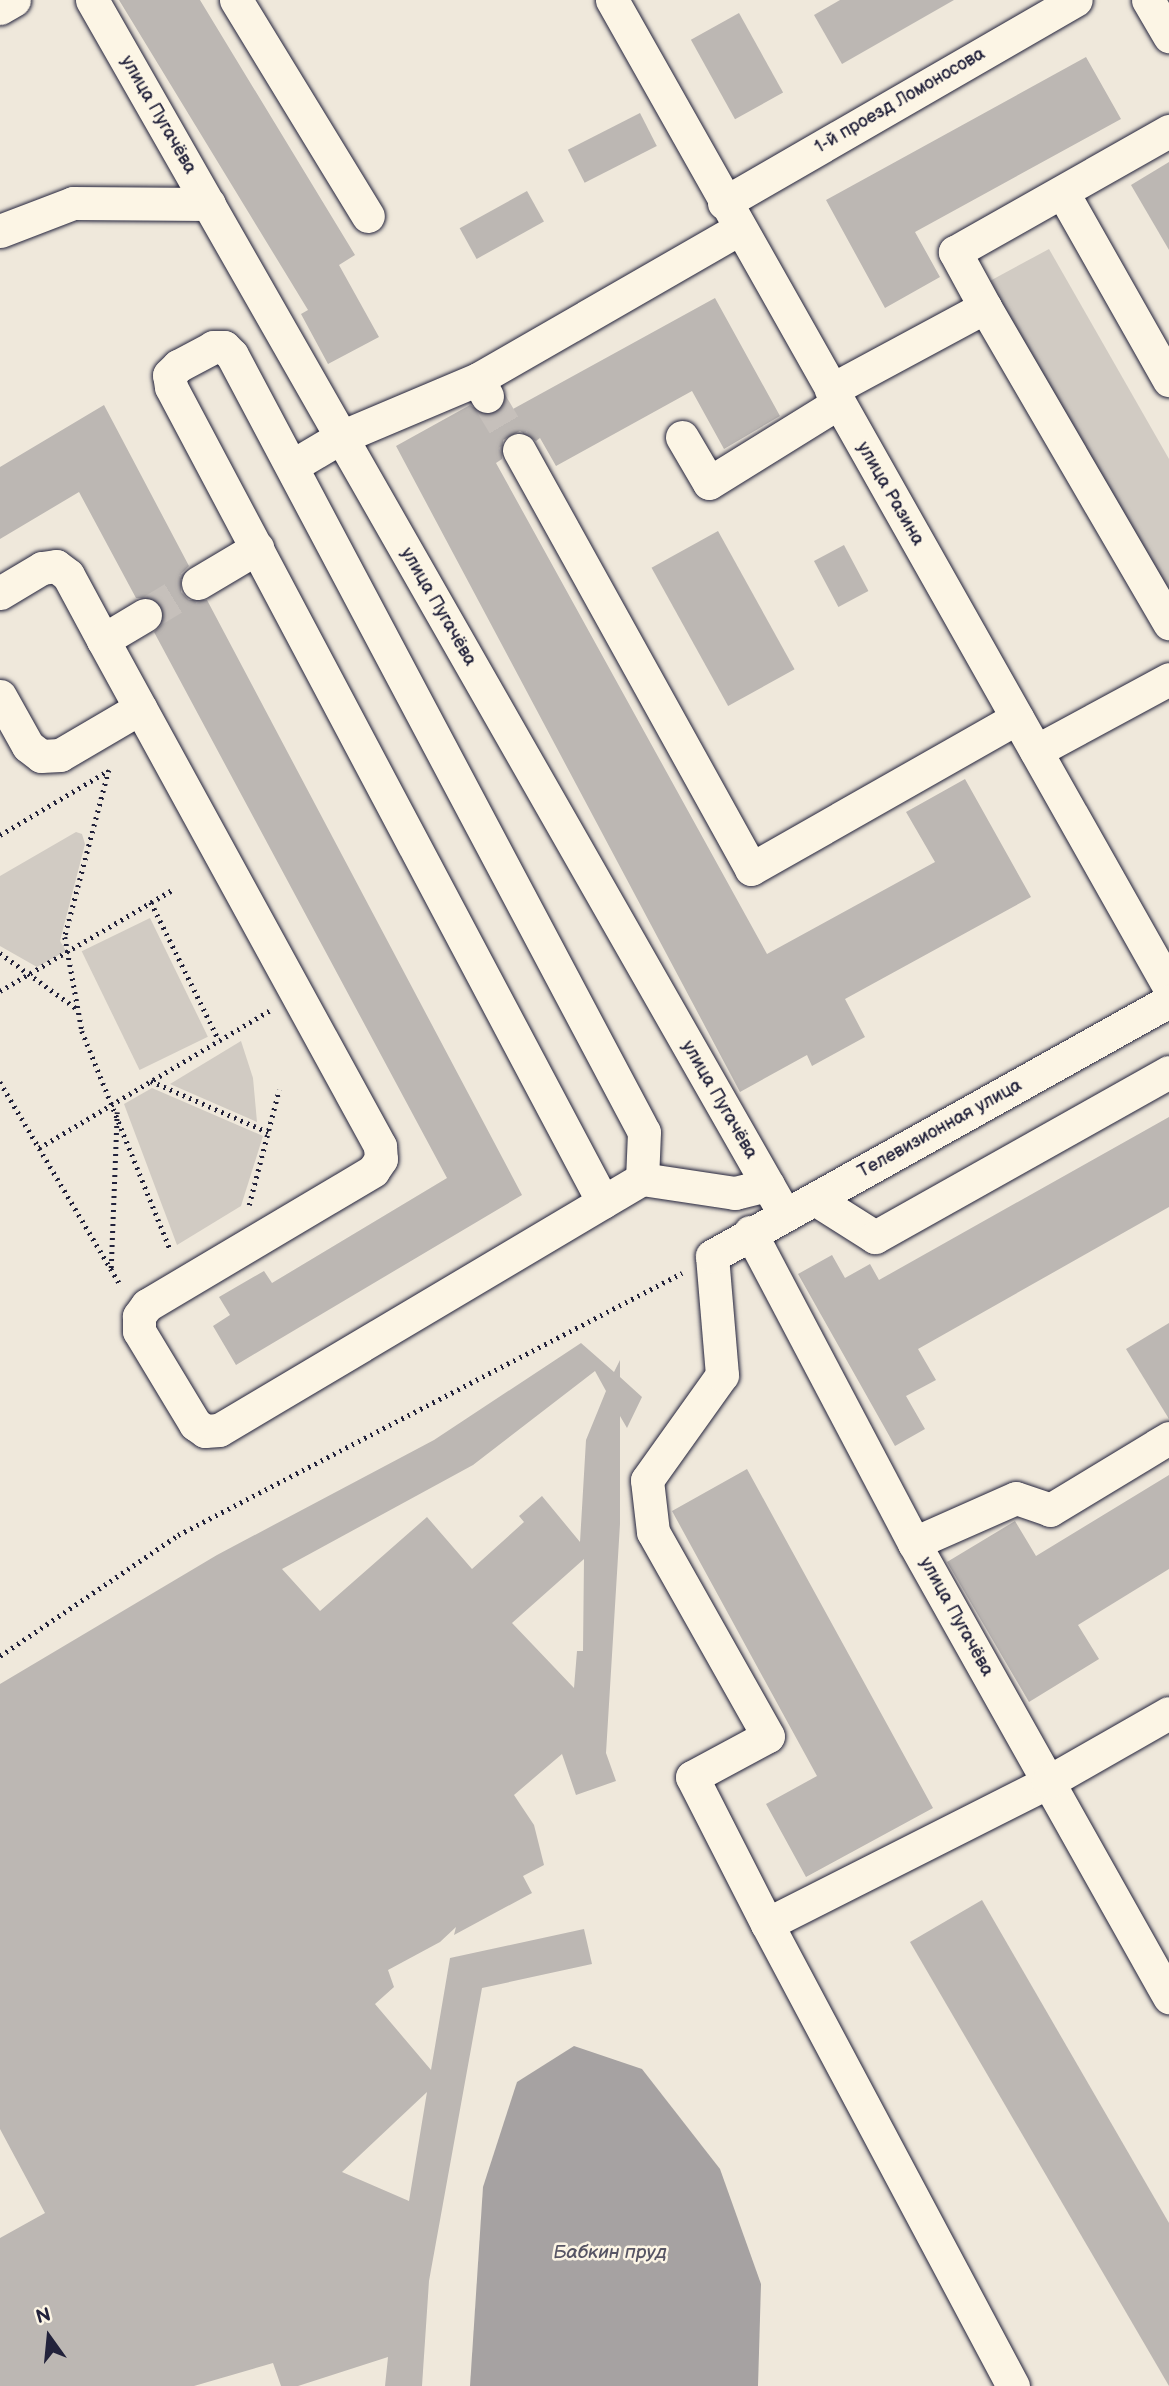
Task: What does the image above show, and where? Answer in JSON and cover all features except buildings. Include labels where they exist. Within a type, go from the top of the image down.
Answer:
[{"type":"street","name":"улица Пугачёва","points":[[92,0],[785,1214]]},
{"type":"street","points":[[236,0],[368,216]]},
{"type":"street","name":"улица Разина","points":[[612,0],[1169,988]]},
{"type":"street","name":"1-й проезд Ломоносова","points":[[292,466],[341,437],[482,388],[732,216],[1076,0]]},
{"type":"street","points":[[1148,0],[1169,36]]},
{"type":"street","points":[[1169,131],[1063,193],[955,251],[1169,623]]},
{"type":"street","points":[[1063,193],[1169,380]]},
{"type":"street","points":[[0,231],[74,203],[209,204]]},
{"type":"street","points":[[682,437],[709,483],[834,396],[985,307]]},
{"type":"street","points":[[603,1202],[171,387],[169,375],[213,347],[224,347],[292,466],[644,1132],[642,1179]]},
{"type":"street","points":[[519,450],[751,869],[1017,718]]},
{"type":"street","points":[[198,583],[257,548]]},
{"type":"street","points":[[0,593],[42,568],[56,566],[68,575],[380,1146],[381,1159],[373,1171],[146,1305],[139,1315],[139,1331],[195,1424],[205,1431],[219,1430],[642,1179],[735,1193],[768,1185]]},
{"type":"street","points":[[103,639],[145,615]]},
{"type":"street","points":[[1036,751],[1169,679]]},
{"type":"street","points":[[0,696],[28,746],[41,756],[61,755],[140,708]]},
{"type":"street","name":"Телевизионная улица","points":[[712,1256],[750,1232],[815,1199],[1169,1001]]},
{"type":"street","points":[[815,1199],[875,1237],[1169,1072]]},
{"type":"street","name":"улица Пугачёва","points":[[750,1232],[914,1544],[1169,1997]]},
{"type":"street","points":[[712,1256],[722,1375],[647,1480],[653,1532],[768,1736],[692,1777],[767,1924],[1013,2386]]},
{"type":"street","points":[[914,1544],[1016,1497],[1051,1510],[1169,1438]]},
{"type":"street","points":[[767,1924],[1048,1782],[1169,1713]]},
{"type":"path","points":[[0,835],[108,770],[65,937],[82,1031],[117,1110],[171,1251]]},
{"type":"path","points":[[0,991],[172,890]]},
{"type":"path","points":[[151,902],[219,1040]]},
{"type":"path","points":[[0,953],[78,1009]]},
{"type":"path","points":[[39,1147],[297,994]]},
{"type":"path","points":[[151,1081],[268,1132]]},
{"type":"path","points":[[0,1082],[139,1315]]},
{"type":"path","points":[[249,1205],[279,1090]]},
{"type":"path","points":[[111,1269],[117,1110]]},
{"type":"path","points":[[0,1656],[178,1535],[712,1256]]},
{"type":"shaded area","points":[[1049,249],[1169,459],[1169,601],[988,282]]},
{"type":"shaded area","points":[[76,832],[82,834],[85,844],[60,941],[66,951],[37,967],[0,946],[0,876]]},
{"type":"shaded area","points":[[150,918],[208,1037],[140,1070],[82,951]]},
{"type":"shaded area","points":[[241,1041],[253,1078],[257,1122],[170,1084]]},
{"type":"shaded area","points":[[152,1088],[263,1136],[241,1206],[177,1245],[124,1104]]},
{"type":"water","name":"Бабкин пруд","points":[[574,2046],[642,2069],[720,2169],[761,2284],[758,2386],[470,2386],[483,2187],[517,2082]]},
{"type":"tunnel","points":[[487,396],[519,450]]},
{"type":"tunnel","points":[[145,615],[198,583]]}]
